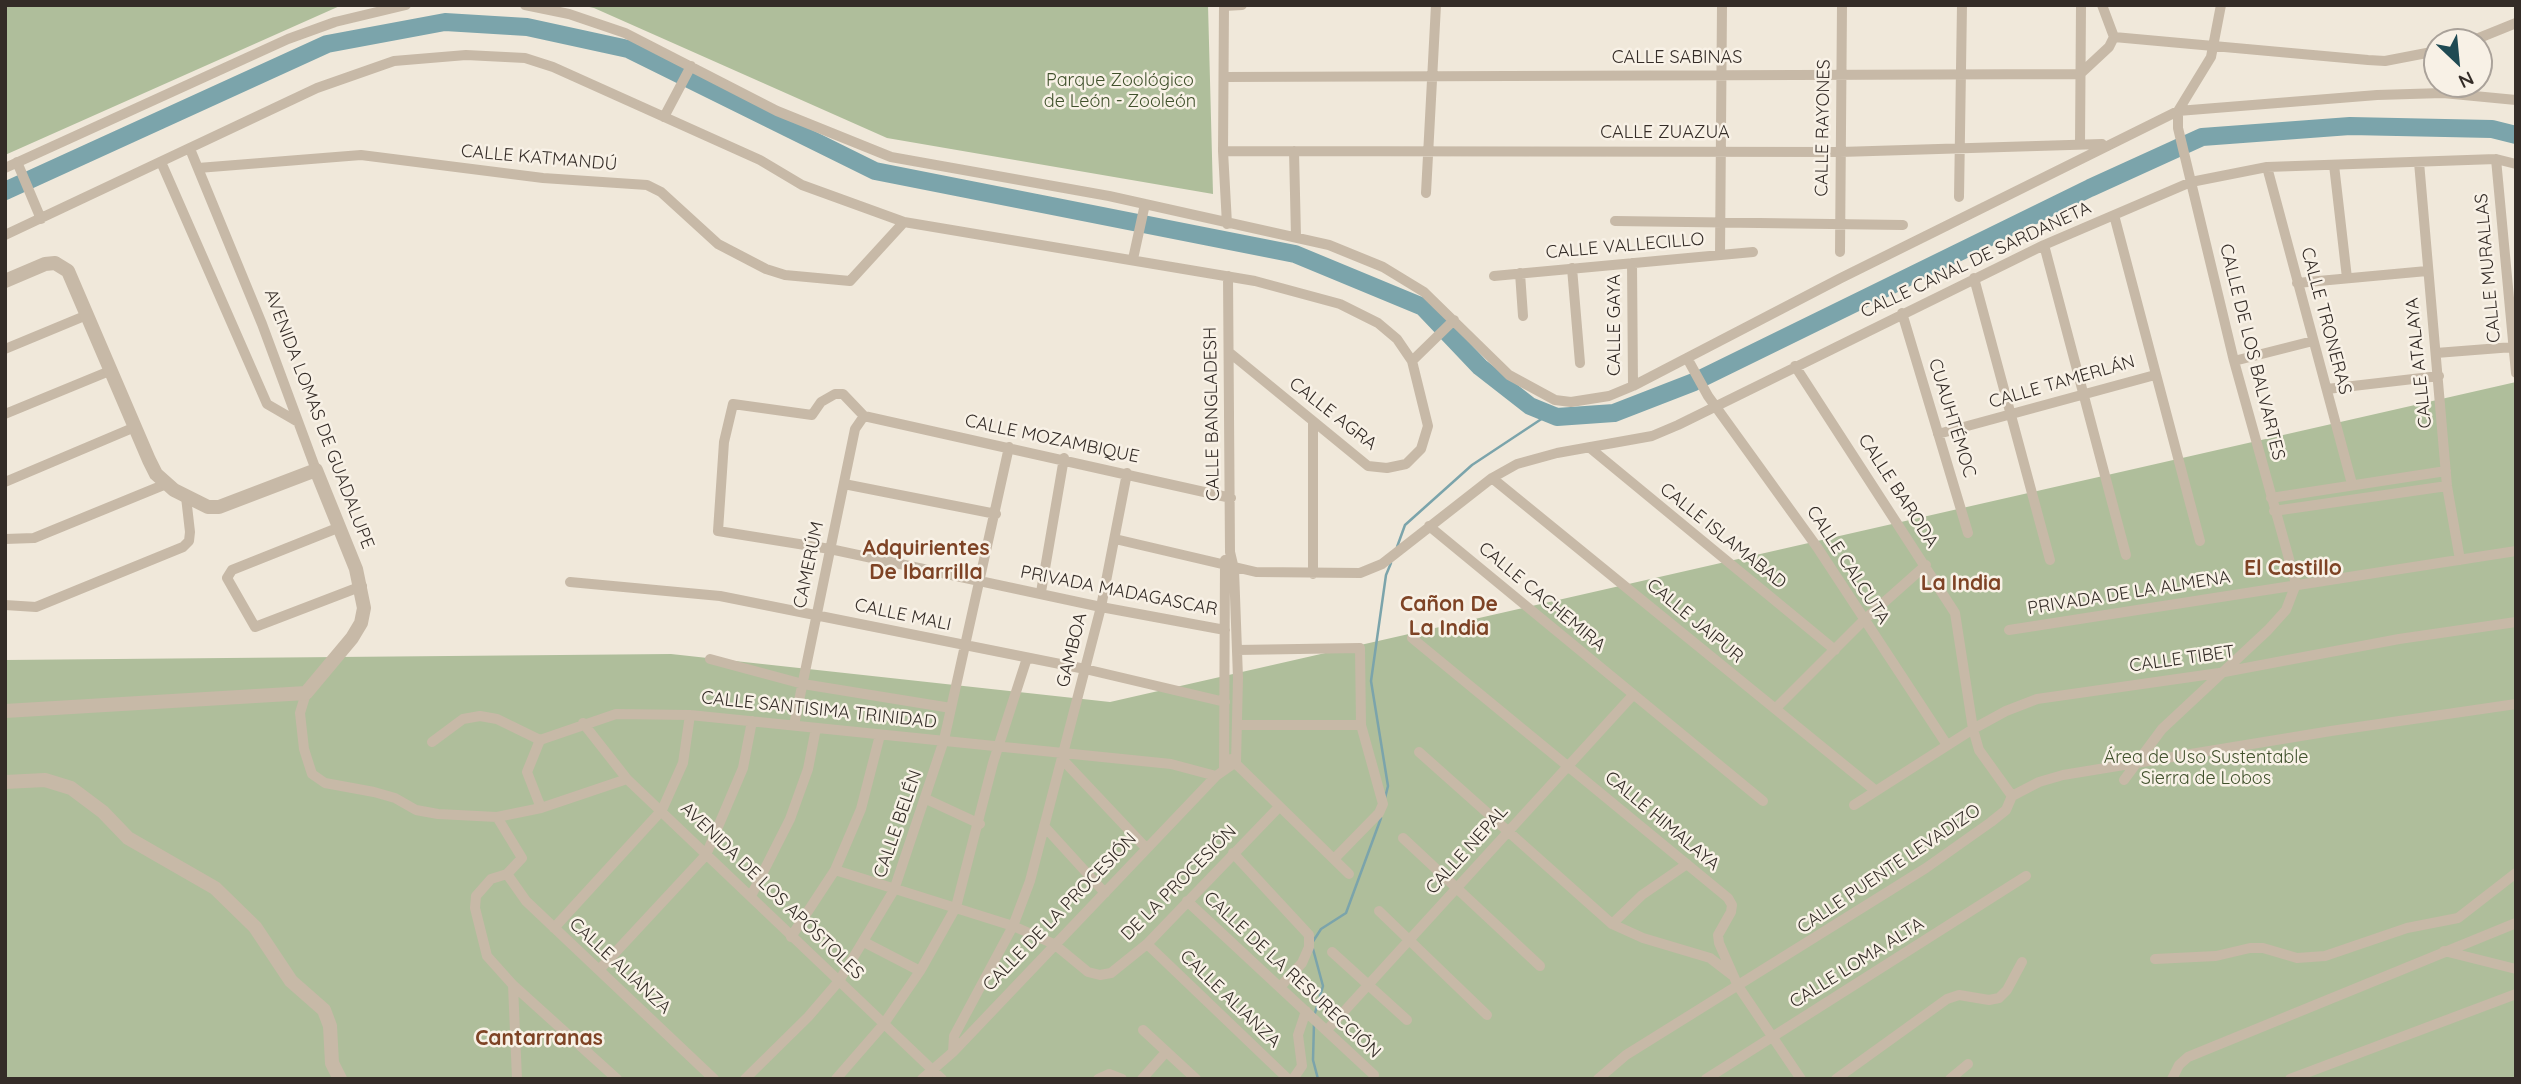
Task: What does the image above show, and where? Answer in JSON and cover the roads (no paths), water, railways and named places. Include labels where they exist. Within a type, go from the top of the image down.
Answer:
[{"type":"street","points":[[5,168],[19,166],[288,39],[335,23],[406,5]]},
{"type":"street","points":[[525,5],[569,14],[625,33],[688,71],[777,111],[891,157],[1144,210],[1329,245],[1383,267],[1424,292],[1451,323],[1510,375],[1555,400],[1588,401],[1689,363],[2107,144],[2178,111],[2417,93],[2516,100]]},
{"type":"street","points":[[1227,224],[1223,152],[1224,5],[1242,5]]},
{"type":"street","points":[[1426,193],[1436,5]]},
{"type":"street","name":"CALLE VALLECILLO","points":[[1494,276],[1720,255],[1722,5]]},
{"type":"street","name":"CALLE RAYONES","points":[[1840,252],[1842,5]]},
{"type":"street","points":[[1959,197],[1962,5]]},
{"type":"street","points":[[2080,144],[2081,5]]},
{"type":"street","points":[[2080,74],[2109,47],[2114,37],[2102,5]]},
{"type":"street","points":[[2178,111],[2211,57],[2216,44],[2221,5]]},
{"type":"street","points":[[2493,32],[2516,23]]},
{"type":"street","points":[[2114,37],[2385,61],[2423,54]]},
{"type":"street","points":[[5,235],[317,88],[394,61],[466,55],[524,58],[666,113],[760,160],[802,185],[904,222],[1135,254],[1340,304],[1378,323],[1397,340],[1412,361],[1451,323]]},
{"type":"street","points":[[666,113],[688,71]]},
{"type":"street","name":"CALLE SABINAS","points":[[1224,77],[2080,74]]},
{"type":"street","name":"CALLE DE LOS BALVARTES","points":[[2178,111],[2178,128],[2234,361],[2296,584]]},
{"type":"street","name":"CALLE ZUAZUA","points":[[1223,152],[1428,149],[1840,152],[2107,144]]},
{"type":"street","name":"AVENIDA LOMAS DE GUADALUPE","points":[[190,149],[362,586],[364,608],[361,623],[306,693]]},
{"type":"street","points":[[1294,151],[1296,237]]},
{"type":"street","name":"CALLE KATMANDÚ","points":[[198,168],[361,155],[543,178],[647,186],[661,192],[718,244],[766,269],[785,275],[850,281],[904,222]]},
{"type":"street","name":"CALLE CANAL DE SARDANETA","points":[[1492,478],[1517,464],[1652,436],[2044,245],[2191,182],[2267,167],[2496,159],[2516,164]]},
{"type":"street","name":"CALLE MURALLAS","points":[[2496,159],[2516,373]]},
{"type":"street","points":[[161,162],[267,404],[298,422]]},
{"type":"street","name":"CALLE ATALAYA","points":[[2419,162],[2447,486],[2460,560]]},
{"type":"street","points":[[2334,165],[2347,278]]},
{"type":"street","points":[[19,166],[41,219]]},
{"type":"street","name":"CALLE TRONERAS","points":[[2267,167],[2352,484]]},
{"type":"street","points":[[1135,254],[1144,210]]},
{"type":"street","points":[[2115,215],[2200,541]]},
{"type":"street","points":[[1615,221],[1903,225]]},
{"type":"street","points":[[2044,245],[2126,555]]},
{"type":"street","points":[[1720,255],[1753,252]]},
{"type":"street","name":"CALLE GAYA","points":[[1632,263],[1633,386]]},
{"type":"street","points":[[5,281],[45,264],[63,265],[88,315],[156,474],[166,484],[208,507],[219,507],[316,470]]},
{"type":"street","points":[[1572,268],[1580,363]]},
{"type":"street","points":[[2297,283],[2427,271]]},
{"type":"street","points":[[1520,273],[1523,316]]},
{"type":"street","name":"CALLE BANGLADESH","points":[[1228,276],[1230,552],[1234,569],[1237,650],[1236,762]]},
{"type":"street","points":[[1974,278],[2050,560]]},
{"type":"street","name":"CUAUHTÉMOC","points":[[1902,313],[1968,534]]},
{"type":"street","points":[[5,349],[88,315]]},
{"type":"street","points":[[2234,361],[2313,341]]},
{"type":"street","points":[[2436,353],[2513,347]]},
{"type":"street","name":"CALLE AGRA","points":[[1230,353],[1368,466],[1387,468],[1406,464],[1421,449],[1428,426],[1412,361]]},
{"type":"street","name":"CALLE CALCUTA","points":[[1689,363],[1708,396],[1817,547],[1863,621],[1947,745]]},
{"type":"street","name":"CALLE BARODA","points":[[1795,366],[1955,613],[1973,729],[1979,750],[2012,796]]},
{"type":"street","points":[[5,414],[112,370]]},
{"type":"street","name":"CALLE TAMERLÁN","points":[[1938,434],[2155,375]]},
{"type":"street","points":[[2327,389],[2439,376]]},
{"type":"street","name":"PRIVADA MADAGASCAR","points":[[864,416],[843,394],[835,394],[821,402],[812,415],[736,403],[730,407],[724,443],[718,531],[830,549],[1041,592],[1101,607],[1225,630]]},
{"type":"street","name":"CALLE MOZAMBIQUE","points":[[864,416],[1064,458],[1231,498]]},
{"type":"street","name":"CAMERÚM","points":[[794,724],[855,429],[864,416]]},
{"type":"street","points":[[1313,423],[1313,573]]},
{"type":"street","points":[[5,482],[135,427]]},
{"type":"street","name":"CALLE BELÉN","points":[[745,1079],[808,1017],[839,981],[894,890],[944,740],[1009,447]]},
{"type":"street","name":"CALLE ISLAMABAD","points":[[1590,448],[1835,650]]},
{"type":"street","points":[[1041,592],[1064,458]]},
{"type":"street","points":[[2271,498],[2446,471]]},
{"type":"street","name":"GAMBOA","points":[[953,1052],[954,1036],[1013,926],[1044,827],[1101,607],[1127,474]]},
{"type":"street","points":[[1115,539],[1223,564],[1234,569],[1360,573],[1382,564],[1492,478]]},
{"type":"street","name":"CALLE JAIPUR","points":[[1492,478],[1875,791]]},
{"type":"street","points":[[5,539],[34,538],[166,484]]},
{"type":"street","points":[[844,484],[996,514]]},
{"type":"street","points":[[2274,511],[2447,486]]},
{"type":"street","points":[[5,605],[36,607],[183,547],[189,541],[190,532],[186,496]]},
{"type":"street","name":"CALLE CACHEMIRA","points":[[1429,526],[1763,801]]},
{"type":"street","points":[[340,527],[232,569],[226,578],[255,627],[362,586]]},
{"type":"street","name":"PRIVADA DE LA ALMENA","points":[[2009,630],[2516,551]]},
{"type":"street","name":"CALLE BANGLADESH","points":[[1223,564],[1230,552]]},
{"type":"street","points":[[1220,773],[1226,756],[1223,564]]},
{"type":"street","points":[[1774,709],[1863,621],[1926,565]]},
{"type":"street","name":"CALLE MALI","points":[[570,582],[720,596],[1085,669],[1226,702]]},
{"type":"street","points":[[2124,779],[2162,729],[2286,610],[2296,584]]},
{"type":"street","name":"CALLE TIBET","points":[[1854,805],[1973,729],[2006,711],[2037,699],[2075,691],[2219,673],[2399,639],[2516,622]]},
{"type":"street","name":"CALLE HIMALAYA","points":[[1412,638],[1570,766],[1732,905],[1718,935],[1719,943],[1736,981],[1801,1079]]},
{"type":"street","points":[[1237,650],[1356,646],[1361,652],[1361,725],[1382,804],[1379,813],[1334,859]]},
{"type":"street","points":[[836,1079],[883,1025],[920,971],[956,907],[1000,745],[1027,658]]},
{"type":"street","points":[[710,659],[803,684],[951,708]]},
{"type":"street","points":[[5,711],[306,693],[300,713],[304,749],[312,774],[325,783],[374,792],[395,798],[416,810],[438,814],[497,817],[541,808],[627,779]]},
{"type":"street","name":"CALLE NEPAL","points":[[1327,1030],[1633,695]]},
{"type":"street","name":"CALLE PUENTE LEVADIZO","points":[[1598,1079],[1626,1055],[1736,981],[1926,868],[2006,810],[2012,796],[2039,782],[2063,775],[2330,731],[2516,704]]},
{"type":"street","name":"CALLE SANTISIMA TRINIDAD","points":[[540,740],[583,723],[627,713],[690,715],[794,724],[880,736],[1000,745],[1064,757],[1171,764],[1220,773]]},
{"type":"street","points":[[554,928],[662,810],[683,763],[690,715]]},
{"type":"street","points":[[432,742],[463,719],[480,716],[497,719],[540,740],[527,772],[541,808]]},
{"type":"street","points":[[599,970],[706,855],[743,768],[752,721]]},
{"type":"street","name":"AVENIDA DE LOS APÓSTOLES","points":[[583,723],[627,779],[839,981],[927,1075],[942,1079]]},
{"type":"street","points":[[1238,725],[1361,725]]},
{"type":"street","points":[[751,896],[790,819],[808,769],[816,728]]},
{"type":"street","points":[[791,937],[835,870],[862,809],[880,736]]},
{"type":"street","points":[[1419,752],[1612,924],[1643,938],[1710,958],[1736,981]]},
{"type":"street","points":[[1226,756],[1236,762],[1349,874]]},
{"type":"street","points":[[1064,757],[1146,848]]},
{"type":"street","name":"CALLE DE LA PROCESIÓN","points":[[927,1075],[953,1052],[1220,773],[1236,762]]},
{"type":"street","points":[[5,782],[45,780],[71,788],[103,812],[128,838],[215,888],[255,927],[291,981],[324,1010],[330,1026],[332,1063],[340,1079]]},
{"type":"street","points":[[926,799],[980,824]]},
{"type":"street","name":"DE LA PROCESIÓN","points":[[1055,944],[1088,972],[1100,975],[1111,973],[1147,944],[1279,807]]},
{"type":"street","points":[[497,817],[522,858],[507,874],[491,878],[476,895],[475,908],[487,956],[513,985],[617,1079]]},
{"type":"street","points":[[1044,827],[1105,893]]},
{"type":"street","points":[[1403,838],[1540,966]]},
{"type":"street","points":[[1233,853],[1310,934],[1310,947],[1302,963],[1280,988]]},
{"type":"street","points":[[1612,924],[1642,895],[1687,864]]},
{"type":"street","points":[[835,870],[1013,926],[1055,944]]},
{"type":"street","points":[[2155,959],[2216,956],[2249,948],[2263,948],[2297,958],[2325,956],[2407,928],[2458,918],[2516,873]]},
{"type":"street","name":"CALLE ALIANZA","points":[[507,874],[526,901],[714,1079]]},
{"type":"street","name":"CALLE LOMA ALTA","points":[[1706,1079],[2026,876]]},
{"type":"street","name":"CALLE DE LA RESURECCIÓN","points":[[1187,901],[1374,1075]]},
{"type":"street","points":[[1379,911],[1487,1016]]},
{"type":"street","points":[[2172,1079],[2179,1065],[2188,1057],[2516,923]]},
{"type":"street","points":[[864,942],[920,971]]},
{"type":"street","name":"CALLE ALIANZA","points":[[1147,944],[1285,1077]]},
{"type":"street","points":[[2444,951],[2516,970]]},
{"type":"street","points":[[1332,953],[1406,1020]]},
{"type":"street","points":[[1836,1079],[1947,999],[1958,995],[1989,1000],[1999,998],[2007,990],[2022,962]]},
{"type":"street","points":[[513,985],[517,1079]]},
{"type":"street","points":[[980,991],[1001,1000]]},
{"type":"street","points":[[2290,1079],[2516,994]]},
{"type":"street","points":[[1285,1077],[1302,1066],[1298,1035],[1306,1011]]},
{"type":"street","points":[[1143,1030],[1195,1079]]},
{"type":"street","points":[[1142,1079],[1166,1052]]},
{"type":"street","points":[[1950,1079],[1968,1064]]},
{"type":"street","points":[[1098,1079],[1109,1074],[1122,1079]]},
{"type":"waterway","points":[[5,191],[327,44],[445,22],[527,27],[628,49],[875,171],[1295,254],[1423,307],[1480,367],[1530,406],[1557,417],[1614,413],[1694,382],[2090,188],[2202,137],[2350,126],[2492,129],[2516,135]]},
{"type":"waterway","points":[[1397,547],[1405,525],[1472,465],[1549,414]]},
{"type":"waterway","points":[[1385,798],[1388,786],[1371,681],[1386,575],[1391,563]]},
{"type":"waterway","points":[[1312,943],[1321,929],[1346,913],[1381,818]]},
{"type":"waterway","points":[[1313,949],[1323,986],[1315,1013]]},
{"type":"waterway","points":[[1314,1023],[1313,1060],[1318,1079]]},
{"type":"district","name":"Adquirientes De Ibarrilla","points":[[926,561]]},
{"type":"district","name":"El Castillo","points":[[2293,569]]},
{"type":"district","name":"La India","points":[[1961,584]]},
{"type":"district","name":"Cañon De La India","points":[[1449,617]]},
{"type":"district","name":"Cantarranas","points":[[539,1039]]},
{"type":"park label","name":"Parque Zoológico de León - Zooleón","points":[[1120,91]]},
{"type":"park label","name":"Área de Uso Sustentable Sierra de Lobos","points":[[2206,768]]}]
